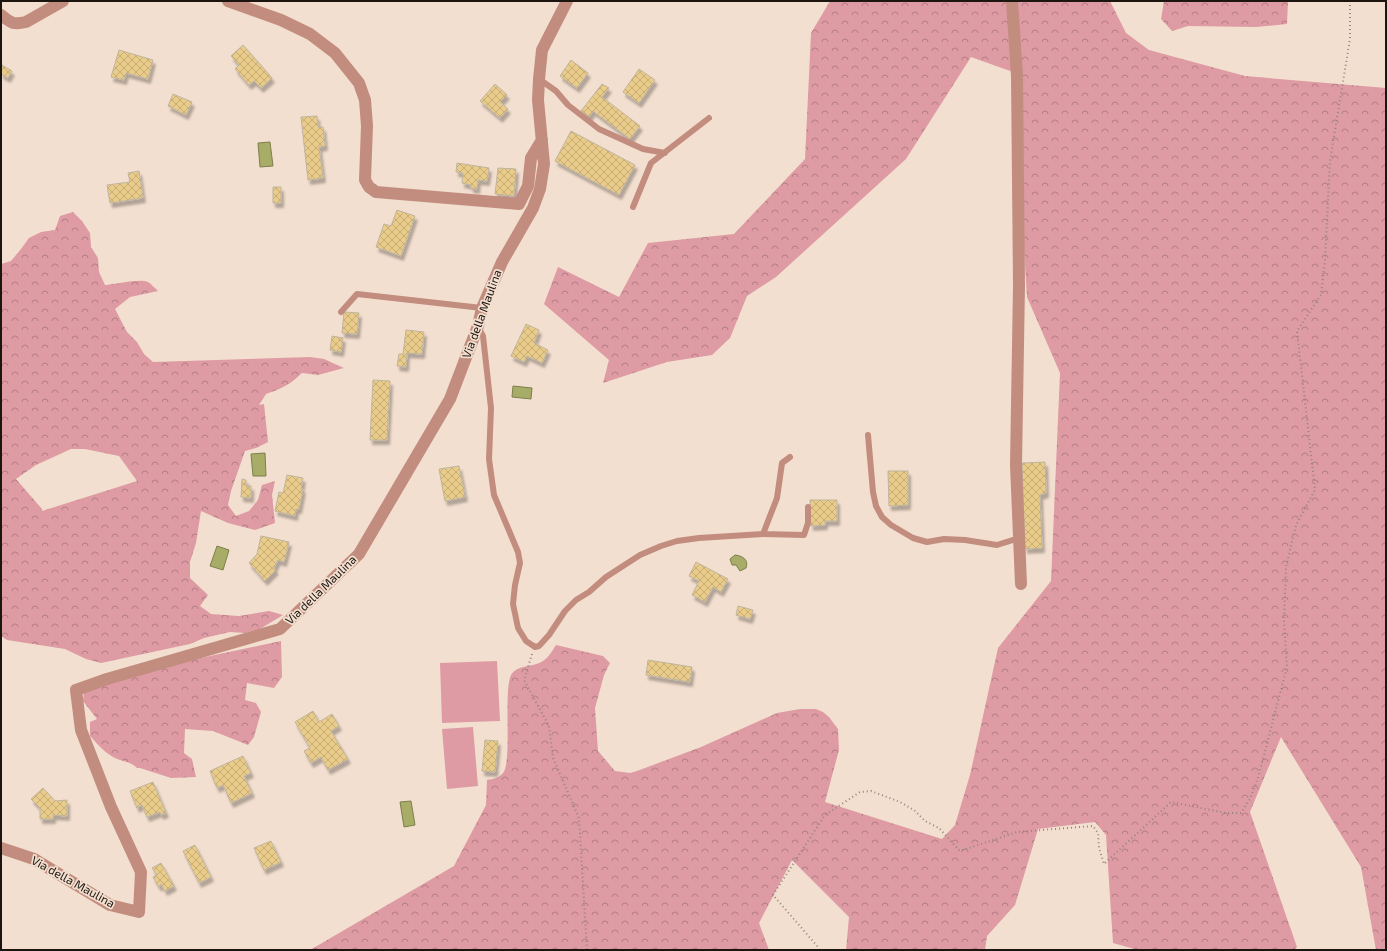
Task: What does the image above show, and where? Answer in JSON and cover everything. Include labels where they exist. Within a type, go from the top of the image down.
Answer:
[{"type":"street","points":[[1,15],[12,23],[26,22],[63,1]]},
{"type":"street","points":[[228,1],[281,20],[310,34],[335,53],[359,83],[365,100],[367,126],[365,180],[376,192],[519,204],[528,186],[531,158],[542,140]]},
{"type":"street","name":"Via della Maulina","points":[[1,848],[34,859],[110,905],[139,912],[141,872],[111,807],[81,730],[76,690],[107,679],[280,629],[359,554],[450,399],[478,326],[482,308],[502,262],[532,208],[540,189],[544,164],[538,100],[538,80],[542,50],[567,1]]},
{"type":"street","points":[[1012,1],[1017,76],[1019,285],[1016,465],[1021,584]]},
{"type":"lane","points":[[538,80],[556,91],[568,105],[599,129],[643,148],[666,153]]},
{"type":"lane","points":[[633,207],[651,163],[666,153],[709,118]]},
{"type":"lane","points":[[340,312],[357,294],[482,308]]},
{"type":"lane","points":[[478,326],[483,336],[491,408],[489,459],[494,495],[518,552],[520,563],[515,585],[513,604],[518,628],[526,641],[535,647],[539,646],[549,635],[565,611],[576,600],[589,592],[606,577],[640,556],[661,546],[677,541],[699,538],[763,534],[804,535],[808,524],[808,507]]},
{"type":"lane","points":[[868,435],[873,492],[876,506],[882,516],[891,525],[913,538],[927,542],[944,539],[965,540],[997,545],[1019,538]]},
{"type":"lane","points":[[763,534],[777,498],[782,463],[790,457]]},
{"type":"path","points":[[819,950],[773,895],[825,815],[860,792],[871,791],[900,802],[914,810],[925,821],[940,828],[960,851],[1017,832],[1093,826],[1098,833],[1099,848],[1104,864],[1171,802],[1226,812],[1241,813],[1250,800],[1268,743],[1287,667],[1284,622],[1286,567],[1296,525],[1315,490],[1297,331],[1321,295],[1330,161],[1350,39],[1350,1]]},
{"type":"path","points":[[535,647],[524,680],[549,726],[553,758],[579,818],[587,950]]},
{"type":"green space","points":[[830,1],[1110,1],[1126,33],[1149,50],[1245,76],[1386,88],[1386,950],[1376,950],[1361,867],[1281,737],[1250,812],[1297,947],[1294,950],[1138,950],[1113,943],[1106,835],[1095,822],[1038,829],[1015,905],[987,936],[985,950],[846,950],[849,917],[792,860],[759,923],[769,950],[310,950],[454,866],[486,805],[487,780],[500,776],[506,767],[508,744],[508,687],[510,678],[515,670],[543,661],[549,656],[556,645],[603,656],[610,663],[604,675],[595,708],[598,751],[615,771],[630,773],[637,771],[701,747],[777,713],[800,709],[816,709],[829,717],[838,729],[839,750],[825,802],[942,839],[955,825],[970,775],[998,648],[1051,581],[1060,373],[1027,297],[1013,72],[971,57],[906,159],[776,277],[747,296],[730,338],[712,355],[667,362],[603,383],[609,360],[544,304],[558,267],[619,297],[648,243],[734,234],[805,159],[811,33]]},
{"type":"green space","points":[[1164,1],[1288,1],[1287,24],[1256,27],[1188,26],[1172,31],[1161,19]]},
{"type":"green space","points":[[73,212],[82,221],[90,233],[91,247],[98,258],[99,272],[105,285],[145,281],[158,291],[130,297],[115,309],[127,332],[137,342],[144,354],[153,362],[310,357],[324,359],[344,368],[318,375],[302,373],[286,386],[266,394],[259,405],[264,404],[268,442],[256,448],[245,451],[231,491],[228,505],[236,516],[249,511],[258,500],[262,485],[275,481],[272,495],[275,523],[255,530],[228,523],[201,511],[196,543],[190,562],[190,578],[208,595],[200,606],[211,614],[239,616],[269,611],[283,615],[260,629],[245,633],[230,632],[204,638],[190,644],[101,663],[86,659],[65,649],[7,640],[1,636],[1,264],[11,261],[29,238],[41,232],[55,230],[60,216]],"holes":[[[71,449],[85,449],[119,456],[137,481],[42,511],[42,509],[16,479],[36,465]]]},
{"type":"green space","points":[[281,641],[282,677],[274,688],[247,683],[245,700],[256,703],[261,712],[254,737],[248,745],[213,731],[185,729],[184,753],[192,759],[196,777],[171,778],[137,768],[130,763],[109,755],[90,736],[90,722],[97,719],[83,701],[84,691],[101,679]]},
{"type":"green space","points":[[497,661],[500,721],[442,723],[440,663]]},
{"type":"green space","points":[[473,727],[478,786],[447,789],[442,729]]},
{"type":"shaded area","points":[[270,142],[273,166],[260,167],[258,143]]},
{"type":"shaded area","points":[[513,386],[532,388],[531,399],[512,397]]},
{"type":"shaded area","points":[[265,453],[266,476],[253,476],[251,454]]},
{"type":"shaded area","points":[[217,546],[229,550],[223,570],[210,566]]},
{"type":"shaded area","points":[[735,555],[741,556],[745,559],[747,563],[746,568],[740,571],[736,565],[732,565],[730,559]]},
{"type":"shaded area","points":[[411,801],[415,825],[404,827],[400,802]]},
{"type":"building","points":[[243,45],[272,78],[261,88],[254,81],[249,85],[235,69],[239,65],[231,56]]},
{"type":"building","points":[[119,50],[153,60],[148,79],[126,73],[124,80],[111,77]]},
{"type":"building","points":[[571,60],[588,73],[577,88],[560,76]]},
{"type":"building","points":[[2,65],[12,71],[8,78],[1,74]]},
{"type":"building","points":[[639,69],[655,80],[639,103],[623,92]]},
{"type":"building","points":[[495,84],[507,95],[500,102],[508,109],[500,118],[480,101]]},
{"type":"building","points":[[602,84],[609,88],[602,97],[640,126],[630,139],[593,111],[589,117],[581,111]]},
{"type":"building","points":[[173,94],[192,102],[186,115],[168,106]]},
{"type":"building","points":[[317,116],[318,127],[323,127],[325,146],[319,147],[323,178],[308,180],[301,117]]},
{"type":"building","points":[[571,131],[635,165],[619,195],[555,161]]},
{"type":"building","points":[[457,163],[489,168],[487,181],[478,180],[477,189],[471,188],[471,185],[462,183],[463,173],[456,172]]},
{"type":"building","points":[[498,168],[516,169],[514,196],[495,194]]},
{"type":"building","points":[[139,171],[143,198],[110,203],[107,185],[130,182],[128,173]]},
{"type":"building","points":[[273,187],[281,187],[281,203],[273,203]]},
{"type":"building","points":[[397,210],[415,216],[401,256],[376,247],[384,224],[391,226]]},
{"type":"building","points":[[344,312],[359,313],[357,334],[342,333]]},
{"type":"building","points":[[526,324],[539,330],[534,343],[548,350],[542,363],[527,356],[524,362],[511,356]]},
{"type":"building","points":[[406,330],[424,332],[422,354],[407,353],[406,367],[397,366],[399,354],[403,354]]},
{"type":"building","points":[[332,336],[343,338],[341,352],[330,350]]},
{"type":"building","points":[[373,380],[390,381],[387,440],[370,440]]},
{"type":"building","points":[[1045,462],[1046,493],[1040,495],[1042,548],[1025,549],[1022,463]]},
{"type":"building","points":[[459,466],[465,497],[445,501],[439,469]]},
{"type":"building","points":[[888,471],[908,471],[908,505],[889,506]]},
{"type":"building","points":[[287,475],[303,478],[301,489],[303,489],[299,509],[296,509],[295,516],[275,511],[279,492],[283,493]]},
{"type":"building","points":[[242,479],[246,480],[246,486],[251,486],[251,498],[241,497]]},
{"type":"building","points":[[810,500],[837,500],[837,521],[825,521],[825,525],[811,526]]},
{"type":"building","points":[[261,536],[289,542],[284,562],[278,560],[274,568],[276,570],[265,581],[249,563],[257,554]]},
{"type":"building","points":[[696,562],[728,579],[721,592],[713,587],[705,602],[692,595],[699,581],[689,576]]},
{"type":"building","points":[[738,606],[753,610],[750,619],[736,615]]},
{"type":"building","points":[[648,660],[692,667],[690,682],[646,675]]},
{"type":"building","points":[[313,711],[319,722],[332,714],[339,726],[331,731],[348,759],[328,770],[321,757],[311,763],[304,751],[310,748],[295,722]]},
{"type":"building","points":[[485,740],[498,741],[495,772],[482,771]]},
{"type":"building","points":[[243,756],[251,773],[244,776],[252,793],[231,803],[223,785],[217,788],[210,771]]},
{"type":"building","points":[[153,782],[166,813],[161,815],[160,812],[147,817],[142,805],[137,808],[130,791]]},
{"type":"building","points":[[43,788],[55,801],[67,800],[67,816],[53,815],[53,819],[40,819],[40,808],[31,799]]},
{"type":"building","points":[[271,841],[281,862],[264,870],[254,848]]},
{"type":"building","points":[[195,845],[211,877],[199,883],[183,851]]},
{"type":"building","points":[[161,863],[174,886],[165,891],[161,884],[159,887],[153,877],[157,875],[152,868]]}]
